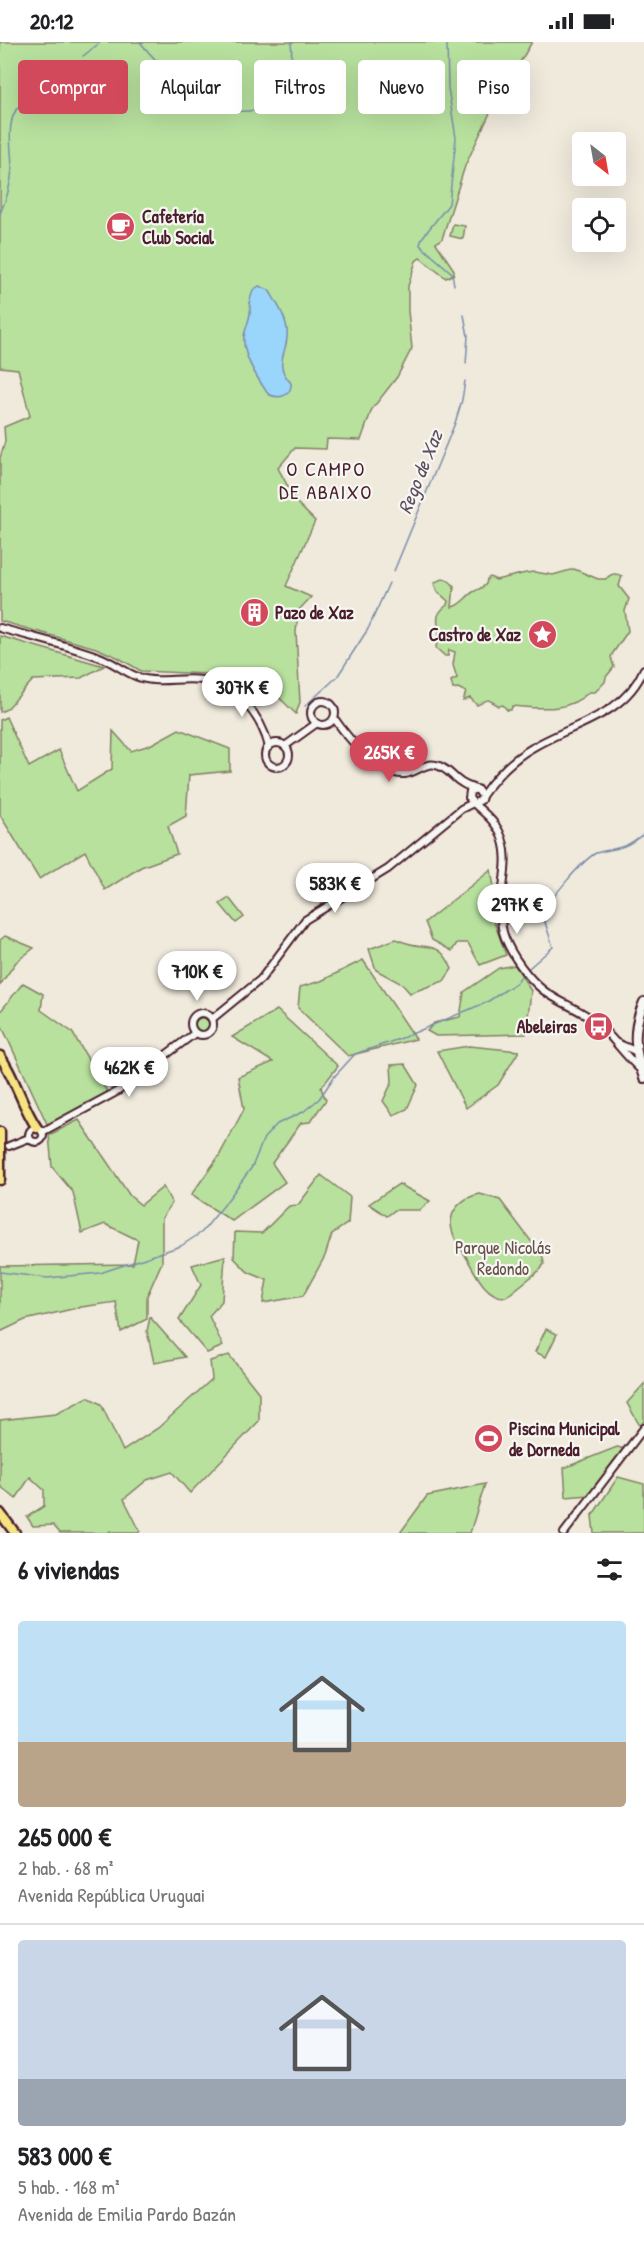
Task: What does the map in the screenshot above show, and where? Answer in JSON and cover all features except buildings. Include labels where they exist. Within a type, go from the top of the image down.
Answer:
[{"type":"highway","points":[[0,1056],[16,1083],[30,1117],[40,1130]]},
{"type":"highway","points":[[0,1132],[0,1180]]},
{"type":"highway","points":[[0,1513],[15,1533]]},
{"type":"main road","points":[[643,1074],[633,1051],[636,1023],[644,1002]]},
{"type":"street","points":[[0,628],[96,655],[137,677],[162,680],[201,680],[222,685],[238,695],[245,703],[272,745],[286,748]]},
{"type":"street","points":[[212,1019],[261,979],[305,920],[388,869],[461,809],[482,797],[490,784],[532,748],[584,725],[606,712],[632,688],[644,669]]},
{"type":"street","points":[[286,748],[314,721],[313,706],[324,701],[334,706],[336,714],[332,721],[322,725],[314,721]]},
{"type":"street","points":[[332,721],[365,755],[390,771],[408,774],[426,765],[435,764],[461,783],[476,789],[482,797],[487,813],[500,832],[504,846],[506,858],[500,900],[500,919],[511,949],[532,979],[544,990],[596,1022],[643,1074]]},
{"type":"street","points":[[272,745],[266,751],[266,759],[274,766],[285,764],[289,757],[286,748]]},
{"type":"street","points":[[461,783],[474,803],[487,813]]},
{"type":"street","points":[[461,809],[471,790],[490,784]]},
{"type":"street","points":[[195,1033],[191,1024],[194,1017],[203,1014],[212,1019]]},
{"type":"street","points":[[195,1033],[208,1034],[212,1029],[212,1019]]},
{"type":"street","points":[[29,1138],[30,1131],[40,1130],[118,1091],[195,1033]]},
{"type":"street","points":[[613,1040],[633,1051],[630,1058],[627,1056]]},
{"type":"street","points":[[29,1138],[34,1142],[39,1142],[42,1139],[40,1130]]},
{"type":"street","points":[[9,1146],[29,1138]]},
{"type":"street","points":[[564,1533],[644,1428]]},
{"type":"green space","points":[[0,42],[532,42],[521,60],[457,60],[457,114],[490,114],[465,166],[442,239],[436,243],[454,270],[454,274],[446,278],[420,258],[416,261],[408,286],[412,348],[397,377],[372,409],[361,440],[327,439],[326,449],[295,448],[278,468],[297,503],[315,521],[286,586],[311,597],[298,611],[296,632],[300,702],[296,714],[261,680],[253,676],[141,671],[96,648],[0,621],[0,458],[5,441],[4,427],[30,416],[18,369],[0,367]]},
{"type":"green space","points":[[453,224],[465,226],[463,239],[450,236]]},
{"type":"green space","points":[[574,569],[598,579],[606,579],[613,574],[622,576],[619,586],[629,599],[625,611],[628,631],[611,657],[614,667],[605,682],[595,692],[589,692],[581,699],[553,708],[512,706],[511,710],[507,710],[503,705],[499,706],[489,700],[477,705],[470,698],[463,701],[466,692],[458,688],[453,689],[451,681],[457,678],[453,665],[455,652],[449,650],[448,656],[445,656],[436,648],[439,635],[438,617],[448,601],[438,592],[434,584],[444,579],[454,586],[452,607],[483,587],[490,577],[496,580],[534,572],[553,575]]},
{"type":"green space","points":[[0,636],[104,666],[81,678],[33,680],[7,709],[0,712]]},
{"type":"green space","points":[[6,717],[29,767],[59,750],[77,791],[112,769],[113,731],[131,751],[150,745],[179,729],[230,749],[230,771],[189,775],[186,816],[168,826],[177,854],[141,867],[105,890],[85,851],[39,879],[0,815],[0,720]]},
{"type":"green space","points":[[491,870],[496,899],[493,919],[506,955],[480,965],[468,943],[457,943],[452,951],[432,940],[425,922]]},
{"type":"green space","points":[[229,898],[244,917],[236,923],[220,904]]},
{"type":"green space","points":[[5,936],[34,948],[16,962],[0,985],[0,940]]},
{"type":"green space","points":[[396,939],[441,952],[452,969],[444,981],[410,993],[402,984],[376,970],[369,949]]},
{"type":"green space","points":[[363,960],[416,1039],[348,1056],[298,1008],[300,987],[321,981]]},
{"type":"green space","points":[[515,965],[531,991],[526,1034],[436,1036],[427,1031],[434,1023],[460,1017],[464,992],[499,968]]},
{"type":"green space","points":[[23,983],[43,994],[41,1010],[72,1032],[108,1093],[48,1126],[0,1022],[0,1012]]},
{"type":"green space","points":[[277,1010],[338,1066],[321,1088],[326,1100],[310,1122],[301,1123],[272,1163],[285,1182],[232,1221],[191,1195],[219,1156],[244,1109],[238,1077],[273,1062],[232,1037]]},
{"type":"green space","points":[[199,1018],[205,1018],[209,1025],[205,1032],[199,1032],[195,1028],[195,1022]]},
{"type":"green space","points":[[469,1046],[519,1051],[498,1085],[466,1108],[437,1051]]},
{"type":"green space","points":[[405,1064],[418,1085],[407,1109],[393,1115],[383,1101],[392,1082],[391,1065]]},
{"type":"green space","points":[[79,1120],[130,1196],[141,1205],[163,1187],[172,1203],[162,1218],[162,1262],[147,1296],[147,1319],[121,1332],[116,1302],[81,1307],[25,1320],[0,1332],[0,1266],[133,1264],[138,1240],[105,1224],[82,1233],[73,1192],[52,1167],[49,1135]]},
{"type":"green space","points":[[321,1175],[350,1197],[348,1223],[332,1234],[325,1256],[303,1296],[263,1303],[267,1280],[248,1272],[234,1258],[235,1232],[262,1233],[289,1206],[298,1205]]},
{"type":"green space","points":[[399,1184],[430,1201],[420,1210],[395,1210],[387,1216],[369,1204]]},
{"type":"green space","name":"Parque Nicolás Redondo","points":[[480,1194],[500,1200],[543,1257],[544,1264],[541,1269],[506,1297],[492,1293],[481,1282],[452,1230],[454,1211],[468,1198]]},
{"type":"green space","points":[[225,1256],[222,1301],[209,1316],[223,1346],[207,1353],[179,1320],[201,1285],[192,1265]]},
{"type":"green space","points":[[150,1317],[185,1357],[154,1363],[147,1331]]},
{"type":"green space","points":[[546,1329],[557,1334],[546,1357],[535,1352]]},
{"type":"green space","points":[[229,1355],[259,1393],[259,1421],[190,1493],[172,1472],[147,1480],[124,1499],[140,1531],[138,1533],[110,1531],[108,1533],[60,1533],[53,1525],[33,1526],[27,1517],[44,1506],[44,1490],[30,1477],[16,1499],[0,1486],[0,1420],[56,1414],[88,1397],[101,1404],[123,1451],[158,1428],[212,1379],[210,1361]]},
{"type":"green space","points":[[644,1384],[644,1421],[640,1426],[627,1403]]},
{"type":"green space","points":[[617,1447],[625,1449],[590,1495],[566,1497],[564,1468]]},
{"type":"green space","points":[[618,1477],[644,1484],[644,1533],[594,1533],[592,1516]]},
{"type":"green space","points":[[485,1484],[470,1533],[400,1533],[427,1496]]},
{"type":"water","points":[[259,286],[269,290],[287,329],[282,369],[291,387],[287,394],[280,397],[268,394],[252,367],[244,344],[250,315],[249,303],[253,290]]},
{"type":"waterway","points":[[83,56],[101,42]]},
{"type":"waterway","points":[[140,42],[168,72],[190,91],[214,105],[226,110],[237,111],[254,111],[264,108],[279,95],[289,73],[291,42]]},
{"type":"waterway","name":"Rego de Xaz","points":[[447,42],[448,88],[456,138],[449,204],[422,238],[420,245],[452,273],[454,285]]},
{"type":"waterway","points":[[0,214],[11,181],[10,131],[13,116],[18,108]]},
{"type":"waterway","name":"Rego de Xaz","points":[[464,315],[468,336],[466,364]]},
{"type":"waterway","name":"Rego de Xaz","points":[[394,571],[455,423],[465,381]]},
{"type":"waterway","name":"Rego de Xaz","points":[[305,706],[337,677],[368,629],[389,583]]},
{"type":"waterway","points":[[529,968],[553,947],[542,913],[567,880],[596,853],[627,845],[644,834]]},
{"type":"waterway","points":[[0,1272],[47,1278],[100,1273],[181,1246],[202,1232],[224,1205],[252,1167],[264,1138],[277,1124],[303,1112],[319,1099],[334,1077],[355,1054],[402,1038],[487,1002],[516,983],[523,974]]},
{"type":"place","name":"Cafetería Club Social","points":[[121,227]]},
{"type":"place","name":"Pazo de Xaz","points":[[254,613]]},
{"type":"place","name":"Castro de Xaz","points":[[542,635]]},
{"type":"place","name":"Abeleiras","points":[[598,1027]]},
{"type":"place","name":"Piscina Municipal de Dorneda","points":[[488,1439]]},
{"type":"district","name":"O CAMPO DE ABAIXO","points":[[326,480]]}]
